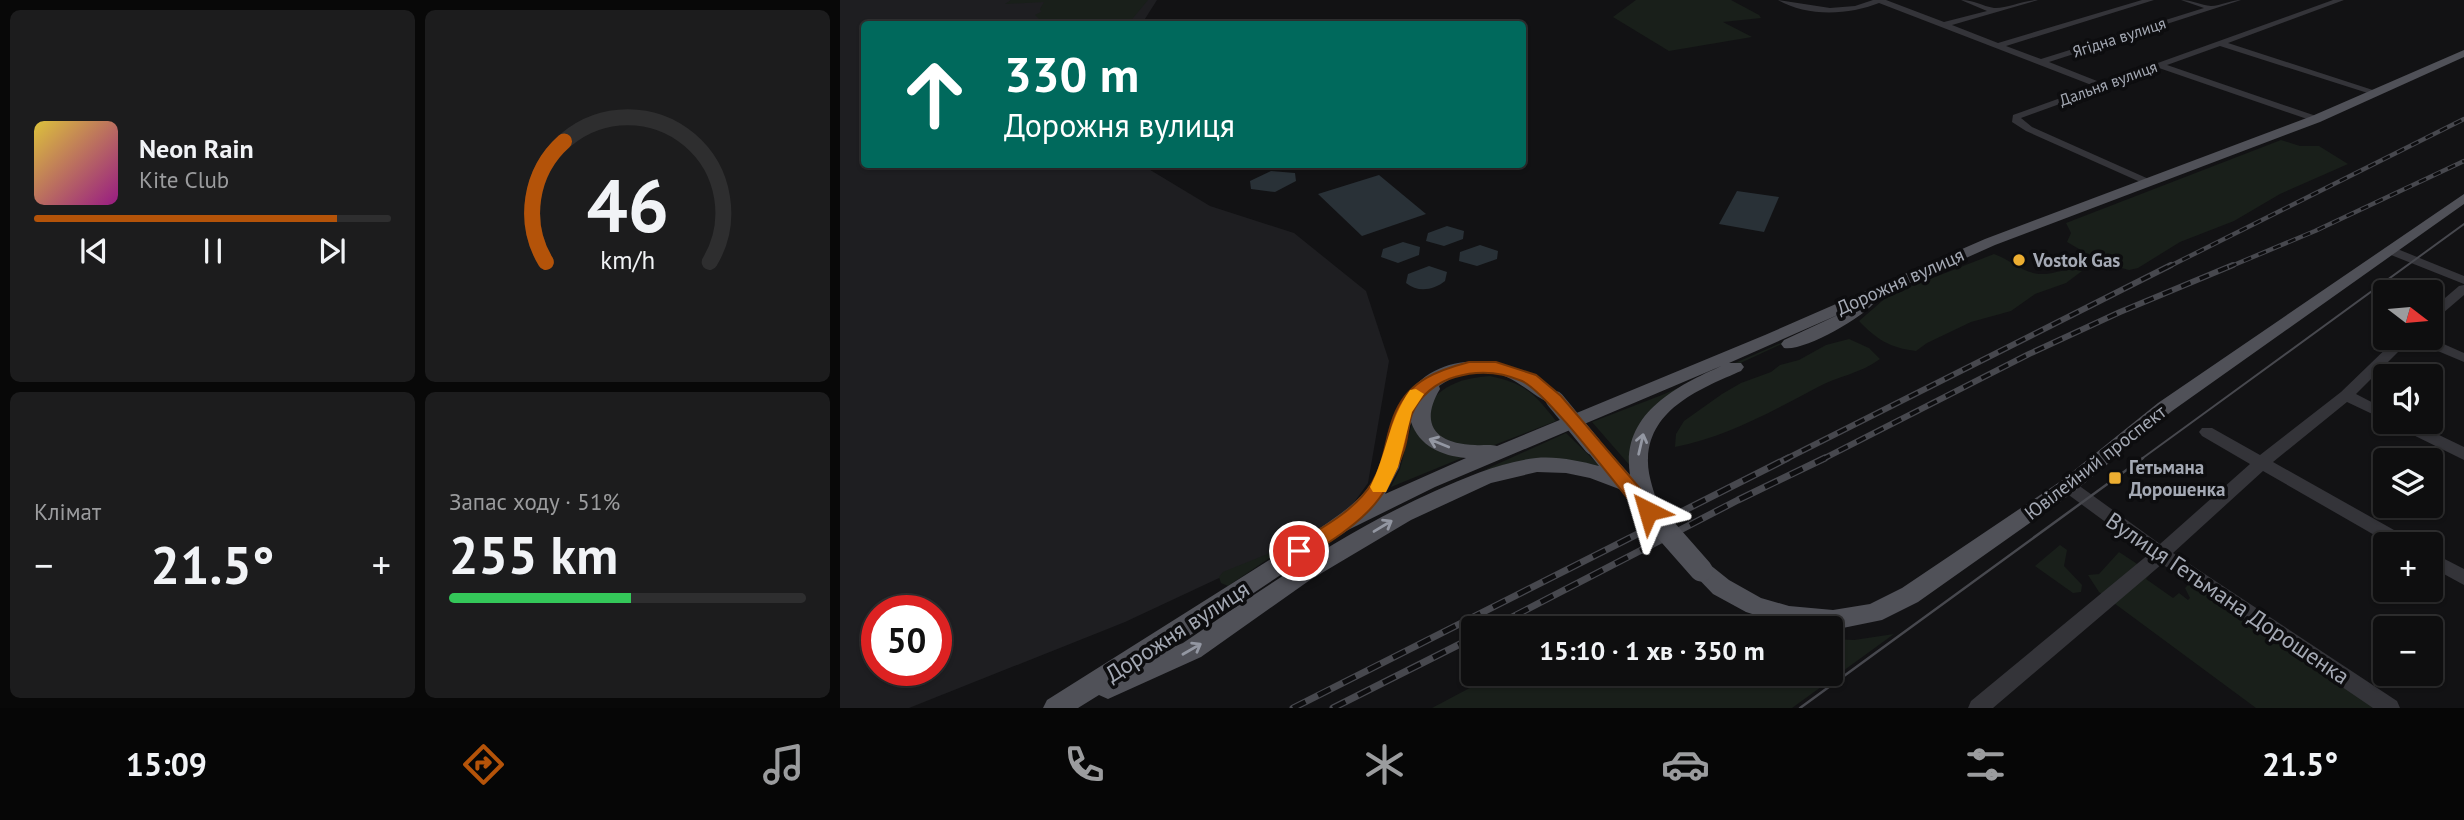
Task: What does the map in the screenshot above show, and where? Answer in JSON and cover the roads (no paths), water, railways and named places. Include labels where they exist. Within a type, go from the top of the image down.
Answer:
[{"type":"main road","name":"Дорожня вулиця","points":[[1056,708],[1176,634],[1338,527],[1417,486],[1759,345],[1990,242],[2316,119],[2464,53]]},
{"type":"main road","name":"Ювілейний проспект","points":[[1442,375],[1469,367],[1496,367],[1531,379],[1555,400],[1648,511],[1701,570],[1721,587],[1754,605],[1789,615],[1833,620],[1874,613],[1910,595],[2068,486],[2165,407],[2464,198]]},
{"type":"main road","points":[[1648,511],[1638,461],[1639,450],[1644,432],[1659,410],[1677,396],[1719,375],[1847,318],[1885,287]]},
{"type":"main road","points":[[1442,375],[1418,411],[1419,426],[1428,438],[1444,446],[1465,451],[1488,452],[1529,439]]},
{"type":"main road","points":[[1338,527],[1369,500],[1381,485],[1409,402],[1422,388],[1442,375]]},
{"type":"main road","points":[[1063,708],[1192,650],[1301,574],[1392,520],[1486,477],[1537,465],[1556,466],[1594,472],[1627,485]]},
{"type":"street","points":[[1782,0],[1823,11],[1870,5],[1879,0],[2100,85]]},
{"type":"street","points":[[1965,0],[1996,11]]},
{"type":"street","points":[[1944,26],[2035,0]]},
{"type":"street","points":[[1997,46],[2150,0]]},
{"type":"street","points":[[2185,0],[2213,8]]},
{"type":"street","name":"Ягідна вулиця","points":[[2042,62],[2237,0]]},
{"type":"street","name":"Дальня вулиця","points":[[2147,182],[2029,129],[2015,119],[2100,85],[2340,0]]},
{"type":"street","points":[[2218,43],[2377,93]]},
{"type":"street","points":[[2158,65],[2316,119]]},
{"type":"street","points":[[2390,250],[2464,280]]},
{"type":"street","points":[[2443,306],[2464,289]]},
{"type":"street","points":[[2443,349],[2464,358]]},
{"type":"street","points":[[1978,708],[2161,554],[2261,463],[2346,395],[2393,350]]},
{"type":"street","points":[[2346,395],[2373,409]]},
{"type":"street","points":[[2207,432],[2383,532]]},
{"type":"street","points":[[2424,434],[2464,454]]},
{"type":"street","name":"Вулиця Гетьмана Дорошенка","points":[[2068,486],[2161,554],[2390,708]]},
{"type":"street","points":[[2443,566],[2464,578]]},
{"type":"tram line","points":[[2140,460],[2464,224]]},
{"type":"tram line","points":[[1800,708],[2143,458]]},
{"type":"railway","points":[[2168,267],[2464,119]]},
{"type":"railway","points":[[2229,267],[2315,231],[2464,161]]},
{"type":"railway","points":[[1784,460],[2171,265]]},
{"type":"railway","points":[[1824,459],[2029,354],[2120,312],[2233,265]]},
{"type":"railway","points":[[1293,708],[1788,458]]},
{"type":"railway","points":[[1514,616],[1824,459]]},
{"type":"railway","points":[[1333,708],[1461,644]]},
{"type":"place","name":"Vostok Gas","points":[[2019,260]]},
{"type":"place","name":"Гетьмана Дорошенка","points":[[2115,478]]}]
